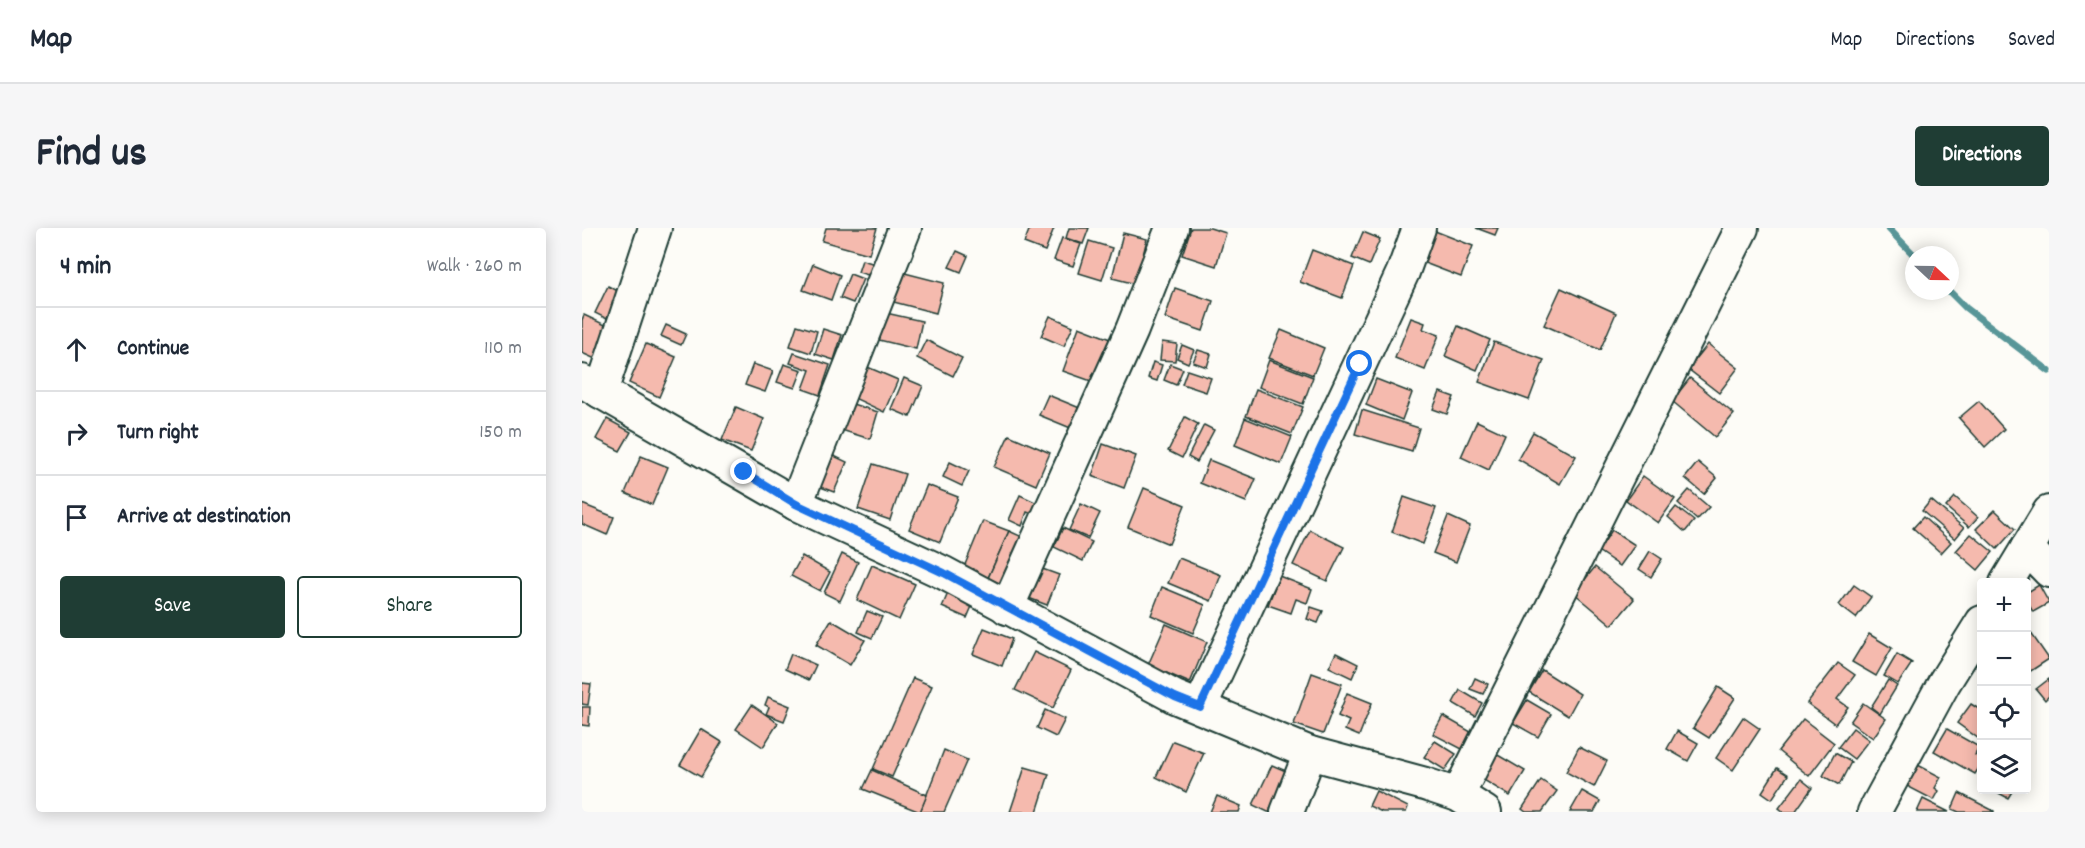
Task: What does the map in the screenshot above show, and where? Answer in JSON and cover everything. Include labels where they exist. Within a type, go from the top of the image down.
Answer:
[{"type":"street","points":[[655,228],[592,387],[796,504],[944,573],[1175,697],[1310,753],[1458,795],[1485,812]]},
{"type":"street","points":[[796,504],[905,228]]},
{"type":"street","points":[[1007,608],[1132,330],[1172,228]]},
{"type":"street","points":[[1200,707],[1398,282],[1419,228]]},
{"type":"street","points":[[1458,795],[1742,228]]},
{"type":"street","points":[[2008,578],[2049,512]]},
{"type":"street","points":[[2027,548],[2049,571]]},
{"type":"street","points":[[1874,812],[1944,683],[1977,630]]},
{"type":"street","points":[[1287,812],[1310,753]]},
{"type":"building","points":[[826,228],[877,228],[869,254],[822,241]]},
{"type":"building","points":[[1030,228],[1054,228],[1045,251],[1024,243]]},
{"type":"building","points":[[1069,228],[1089,228],[1083,244],[1066,238]]},
{"type":"building","points":[[1191,228],[1210,228],[1226,233],[1216,266],[1182,255]]},
{"type":"building","points":[[1476,228],[1498,228],[1495,235]]},
{"type":"building","points":[[1435,231],[1473,246],[1461,277],[1422,262]]},
{"type":"building","points":[[1363,232],[1380,239],[1369,265],[1352,258]]},
{"type":"building","points":[[1123,233],[1147,239],[1136,284],[1112,278]]},
{"type":"building","points":[[1062,238],[1081,244],[1073,266],[1054,260]]},
{"type":"building","points":[[1089,241],[1112,248],[1102,280],[1079,273]]},
{"type":"building","points":[[1312,250],[1354,266],[1342,298],[1300,282]]},
{"type":"building","points":[[957,251],[968,256],[961,272],[949,267]]},
{"type":"building","points":[[862,260],[885,267],[881,279],[858,272]]},
{"type":"building","points":[[813,264],[840,275],[831,300],[803,290]]},
{"type":"building","points":[[893,270],[944,283],[936,313],[886,300]]},
{"type":"building","points":[[850,274],[863,279],[853,303],[840,298]]},
{"type":"building","points":[[608,286],[628,296],[615,323],[595,313]]},
{"type":"building","points":[[1175,288],[1213,301],[1203,331],[1165,318]]},
{"type":"building","points":[[1561,288],[1616,313],[1600,350],[1544,325]]},
{"type":"building","points":[[886,313],[922,321],[916,349],[879,340]]},
{"type":"building","points":[[584,315],[618,331],[602,362],[582,353]]},
{"type":"building","points":[[1050,316],[1073,326],[1064,346],[1041,336]]},
{"type":"building","points":[[1411,318],[1425,323],[1423,329],[1439,335],[1425,370],[1395,358]]},
{"type":"building","points":[[666,325],[686,334],[681,345],[661,336]]},
{"type":"building","points":[[797,325],[817,331],[811,353],[790,346]]},
{"type":"building","points":[[1458,326],[1490,340],[1477,370],[1445,356]]},
{"type":"building","points":[[1079,327],[1110,339],[1094,382],[1063,371]]},
{"type":"building","points":[[823,329],[842,335],[834,360],[815,354]]},
{"type":"building","points":[[1281,330],[1324,348],[1313,375],[1269,358]]},
{"type":"building","points":[[926,340],[962,358],[953,376],[917,358]]},
{"type":"building","points":[[1162,342],[1177,344],[1175,361],[1160,360]]},
{"type":"building","points":[[1494,342],[1544,360],[1529,400],[1479,382]]},
{"type":"building","points":[[646,344],[676,357],[659,397],[629,383]]},
{"type":"building","points":[[1708,344],[1738,368],[1719,393],[1688,369]]},
{"type":"building","points":[[1182,345],[1194,350],[1188,363],[1177,358]]},
{"type":"building","points":[[1198,350],[1211,354],[1207,367],[1193,362]]},
{"type":"building","points":[[794,353],[830,365],[820,395],[803,389],[810,370],[790,363]]},
{"type":"building","points":[[1269,360],[1313,377],[1303,404],[1259,387]]},
{"type":"building","points":[[1153,362],[1162,365],[1157,381],[1148,378]]},
{"type":"building","points":[[753,364],[773,371],[765,392],[745,385]]},
{"type":"building","points":[[784,364],[802,370],[795,388],[777,382]]},
{"type":"building","points":[[1170,364],[1183,369],[1176,385],[1164,380]]},
{"type":"building","points":[[865,366],[898,380],[884,412],[852,397]]},
{"type":"building","points":[[1187,370],[1211,378],[1206,392],[1182,384]]},
{"type":"building","points":[[904,378],[923,386],[910,417],[891,409]]},
{"type":"building","points":[[1690,378],[1734,414],[1715,437],[1672,401]]},
{"type":"building","points":[[1376,379],[1412,393],[1402,420],[1366,405]]},
{"type":"building","points":[[1256,389],[1303,407],[1292,434],[1246,416]]},
{"type":"building","points":[[1440,392],[1454,397],[1447,414],[1433,409]]},
{"type":"building","points":[[1048,395],[1087,411],[1078,431],[1039,415]]},
{"type":"building","points":[[843,401],[878,412],[870,439],[835,428]]},
{"type":"building","points":[[1979,401],[2004,429],[1985,447],[1959,418]]},
{"type":"building","points":[[736,407],[764,419],[751,451],[722,440]]},
{"type":"building","points":[[1362,410],[1419,428],[1412,451],[1355,434]]},
{"type":"building","points":[[1185,417],[1198,424],[1182,458],[1168,451]]},
{"type":"building","points":[[1245,418],[1292,437],[1281,464],[1235,445]]},
{"type":"building","points":[[607,419],[631,432],[620,451],[596,439]]},
{"type":"building","points":[[1477,421],[1505,434],[1489,470],[1461,457]]},
{"type":"building","points":[[1204,425],[1214,430],[1197,462],[1188,457]]},
{"type":"building","points":[[1533,432],[1576,456],[1560,484],[1518,459]]},
{"type":"building","points":[[1009,435],[1050,453],[1036,485],[994,467]]},
{"type":"building","points":[[1103,444],[1136,456],[1124,488],[1092,476]]},
{"type":"building","points":[[832,455],[847,462],[834,492],[818,486]]},
{"type":"building","points":[[641,456],[668,467],[652,505],[625,493]]},
{"type":"building","points":[[1209,460],[1256,479],[1246,502],[1200,483]]},
{"type":"building","points":[[950,462],[969,471],[962,486],[943,477]]},
{"type":"building","points":[[1698,462],[1717,478],[1704,494],[1685,478]]},
{"type":"building","points":[[873,464],[905,474],[890,520],[858,509]]},
{"type":"building","points":[[1643,476],[1675,499],[1658,523],[1626,500]]},
{"type":"building","points":[[927,485],[958,497],[940,542],[909,529]]},
{"type":"building","points":[[1144,488],[1185,505],[1169,544],[1128,527]]},
{"type":"building","points":[[1689,490],[1709,507],[1697,520],[1678,503]]},
{"type":"building","points":[[1020,495],[1042,505],[1037,516],[1027,512],[1022,526],[1009,520]]},
{"type":"building","points":[[1404,497],[1436,508],[1423,544],[1392,532]]},
{"type":"building","points":[[1955,497],[1978,517],[1969,527],[1946,507]]},
{"type":"building","points":[[1931,500],[1964,528],[1955,539],[1922,511]]},
{"type":"building","points":[[582,504],[614,517],[607,535],[582,524]]},
{"type":"building","points":[[1081,504],[1100,513],[1088,538],[1069,530]]},
{"type":"building","points":[[1676,507],[1694,521],[1685,532],[1668,517]]},
{"type":"building","points":[[1995,510],[2015,529],[1997,549],[1976,529]]},
{"type":"building","points":[[1448,516],[1470,526],[1456,562],[1433,553]]},
{"type":"building","points":[[1923,517],[1951,542],[1941,553],[1913,528]]},
{"type":"building","points":[[983,521],[1009,531],[988,578],[964,567]]},
{"type":"building","points":[[1063,528],[1092,542],[1083,561],[1054,547]]},
{"type":"building","points":[[1310,530],[1344,547],[1327,581],[1293,565]]},
{"type":"building","points":[[1612,530],[1635,545],[1620,566],[1598,551]]},
{"type":"building","points":[[1009,531],[1031,541],[1010,588],[988,578]]},
{"type":"building","points":[[1971,534],[1993,552],[1978,570],[1956,551]]},
{"type":"building","points":[[1650,551],[1662,559],[1651,577],[1639,569]]},
{"type":"building","points":[[842,554],[858,562],[840,601],[824,593]]},
{"type":"building","points":[[802,556],[830,572],[820,591],[791,576]]},
{"type":"building","points":[[1179,558],[1221,575],[1211,601],[1168,583]]},
{"type":"building","points":[[872,565],[915,584],[899,620],[857,600]]},
{"type":"building","points":[[1037,567],[1059,575],[1047,605],[1026,597]]},
{"type":"building","points":[[1595,567],[1634,599],[1612,625],[1574,593]]},
{"type":"building","points":[[1279,576],[1312,589],[1307,603],[1296,599],[1291,613],[1268,605]]},
{"type":"building","points":[[1854,585],[1871,597],[1856,618],[1839,605]]},
{"type":"building","points":[[2039,585],[2049,603],[2033,612],[2031,590]]},
{"type":"building","points":[[1162,587],[1205,605],[1193,633],[1151,615]]},
{"type":"building","points":[[948,593],[973,604],[967,618],[942,607]]},
{"type":"building","points":[[1311,607],[1323,611],[1318,623],[1307,619]]},
{"type":"building","points":[[867,611],[882,617],[872,638],[858,632]]},
{"type":"building","points":[[831,620],[865,640],[850,665],[816,645]]},
{"type":"building","points":[[1166,624],[1207,642],[1190,683],[1148,665]]},
{"type":"building","points":[[984,628],[1012,639],[1002,666],[973,654]]},
{"type":"building","points":[[2031,633],[2049,659],[2031,671]]},
{"type":"building","points":[[1869,634],[1892,648],[1876,676],[1852,662]]},
{"type":"building","points":[[1034,652],[1071,670],[1053,708],[1015,690]]},
{"type":"building","points":[[1336,653],[1358,664],[1352,678],[1329,667]]},
{"type":"building","points":[[791,654],[816,665],[809,680],[785,669]]},
{"type":"building","points":[[1897,654],[1912,663],[1898,684],[1884,676]]},
{"type":"building","points":[[1838,663],[1855,675],[1837,699],[1848,707],[1835,724],[1807,703]]},
{"type":"building","points":[[1542,670],[1580,694],[1568,716],[1529,692]]},
{"type":"building","points":[[1312,673],[1342,684],[1323,734],[1294,724]]},
{"type":"building","points":[[913,678],[932,686],[892,777],[873,769]]},
{"type":"building","points":[[1475,678],[1488,684],[1483,694],[1470,689]]},
{"type":"building","points":[[2049,679],[2049,696],[2045,700],[2036,689]]},
{"type":"building","points":[[1888,680],[1897,686],[1880,714],[1871,707]]},
{"type":"building","points":[[582,683],[591,684],[588,705],[582,704]]},
{"type":"building","points":[[1718,687],[1735,698],[1709,738],[1693,728]]},
{"type":"building","points":[[1460,690],[1482,703],[1475,716],[1453,703]]},
{"type":"building","points":[[1347,693],[1372,703],[1359,736],[1345,730],[1349,721],[1338,716]]},
{"type":"building","points":[[768,697],[790,706],[784,721],[766,714],[769,707],[765,705]]},
{"type":"building","points":[[1527,700],[1551,714],[1538,737],[1513,723]]},
{"type":"building","points":[[1863,703],[1886,719],[1873,738],[1850,722]]},
{"type":"building","points":[[1971,704],[1977,708],[1977,737],[1957,723]]},
{"type":"building","points":[[752,705],[778,723],[763,747],[736,729]]},
{"type":"building","points":[[582,707],[590,707],[589,726],[582,725]]},
{"type":"building","points":[[1045,710],[1065,719],[1056,737],[1037,728]]},
{"type":"building","points":[[1443,716],[1471,732],[1462,749],[1433,734]]},
{"type":"building","points":[[1743,717],[1760,729],[1733,770],[1716,758]]},
{"type":"building","points":[[1803,719],[1834,743],[1809,776],[1778,751]]},
{"type":"building","points":[[1853,728],[1869,740],[1854,759],[1838,747]]},
{"type":"building","points":[[701,729],[722,742],[701,777],[680,765]]},
{"type":"building","points":[[1947,729],[1977,746],[1975,755],[1977,756],[1977,771],[1975,774],[1934,751]]},
{"type":"building","points":[[1677,731],[1698,743],[1688,761],[1667,749]]},
{"type":"building","points":[[1173,741],[1204,753],[1186,792],[1156,777]]},
{"type":"building","points":[[1435,741],[1456,754],[1445,770],[1424,757]]},
{"type":"building","points":[[1579,747],[1607,761],[1594,787],[1566,772]]},
{"type":"building","points":[[944,750],[967,760],[944,812],[920,812]]},
{"type":"building","points":[[1835,753],[1851,762],[1839,785],[1823,776]]},
{"type":"building","points":[[1496,754],[1525,771],[1510,796],[1482,779]]},
{"type":"building","points":[[1916,764],[1941,777],[1935,788],[1939,791],[1934,800],[1905,785]]},
{"type":"building","points":[[1272,765],[1295,775],[1278,812],[1268,812],[1253,805]]},
{"type":"building","points":[[1025,767],[1049,774],[1037,812],[1010,812]]},
{"type":"building","points":[[1777,768],[1788,775],[1772,799],[1762,792]]},
{"type":"building","points":[[872,770],[927,795],[920,812],[863,789]]},
{"type":"building","points":[[1801,779],[1812,788],[1795,812],[1784,812],[1779,808]]},
{"type":"building","points":[[1541,780],[1557,791],[1542,812],[1526,812],[1522,809]]},
{"type":"building","points":[[1376,791],[1408,807],[1406,812],[1382,812],[1369,806]]},
{"type":"building","points":[[1582,791],[1600,801],[1594,812],[1570,812]]},
{"type":"building","points":[[1959,793],[1994,812],[1959,812],[1952,809]]},
{"type":"building","points":[[1217,796],[1241,806],[1239,812],[1210,812]]},
{"type":"building","points":[[1923,799],[1949,812],[1917,812]]},
{"type":"waterway","points":[[1888,228],[1905,246]]},
{"type":"waterway","points":[[1958,300],[2049,371]]},
{"type":"route","points":[[744,472],[796,504],[944,573],[1175,697],[1200,707],[1360,364]]}]
